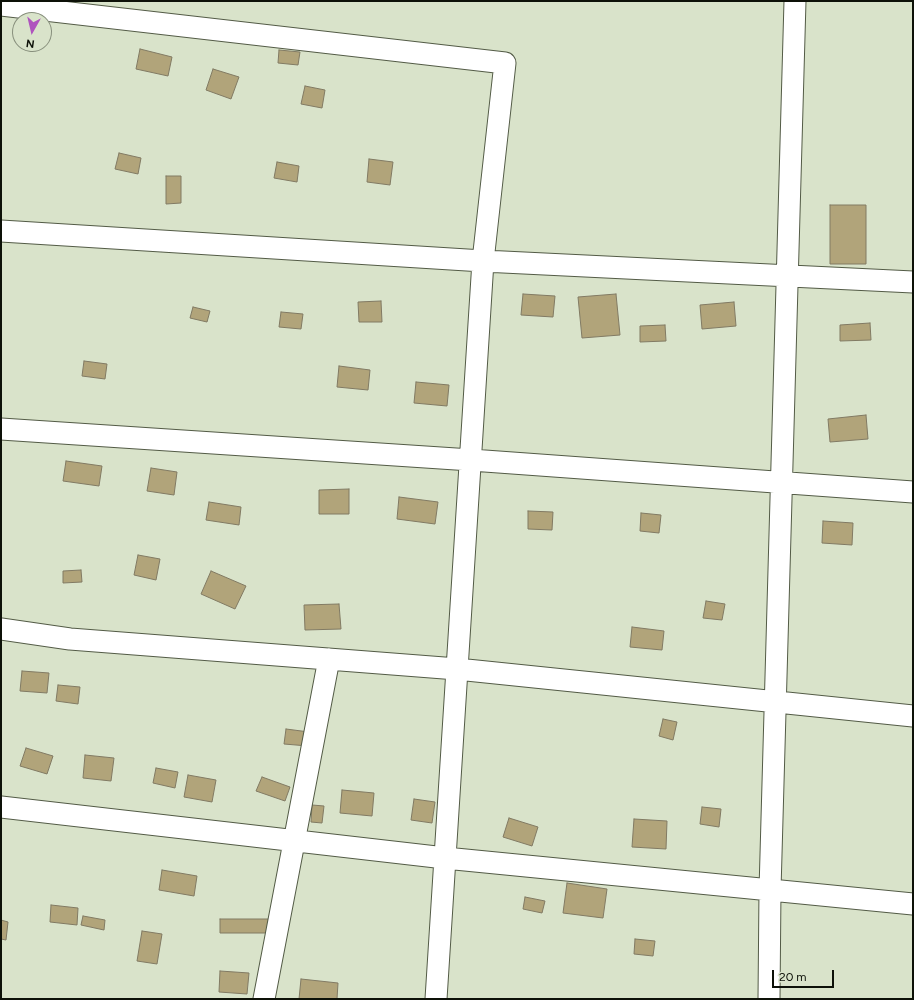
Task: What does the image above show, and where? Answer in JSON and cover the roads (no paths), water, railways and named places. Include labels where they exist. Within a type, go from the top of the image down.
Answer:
[{"type":"street","points":[[769,999],[770,890],[795,1]]},
{"type":"street","points":[[1,5],[505,63],[483,261],[436,999]]},
{"type":"street","points":[[1,231],[483,261],[913,282]]},
{"type":"street","points":[[1,429],[471,460],[913,492]]},
{"type":"street","points":[[1,628],[70,640],[458,669],[913,716]]},
{"type":"street","points":[[264,999],[329,659]]},
{"type":"street","points":[[1,807],[445,858],[913,904]]}]
